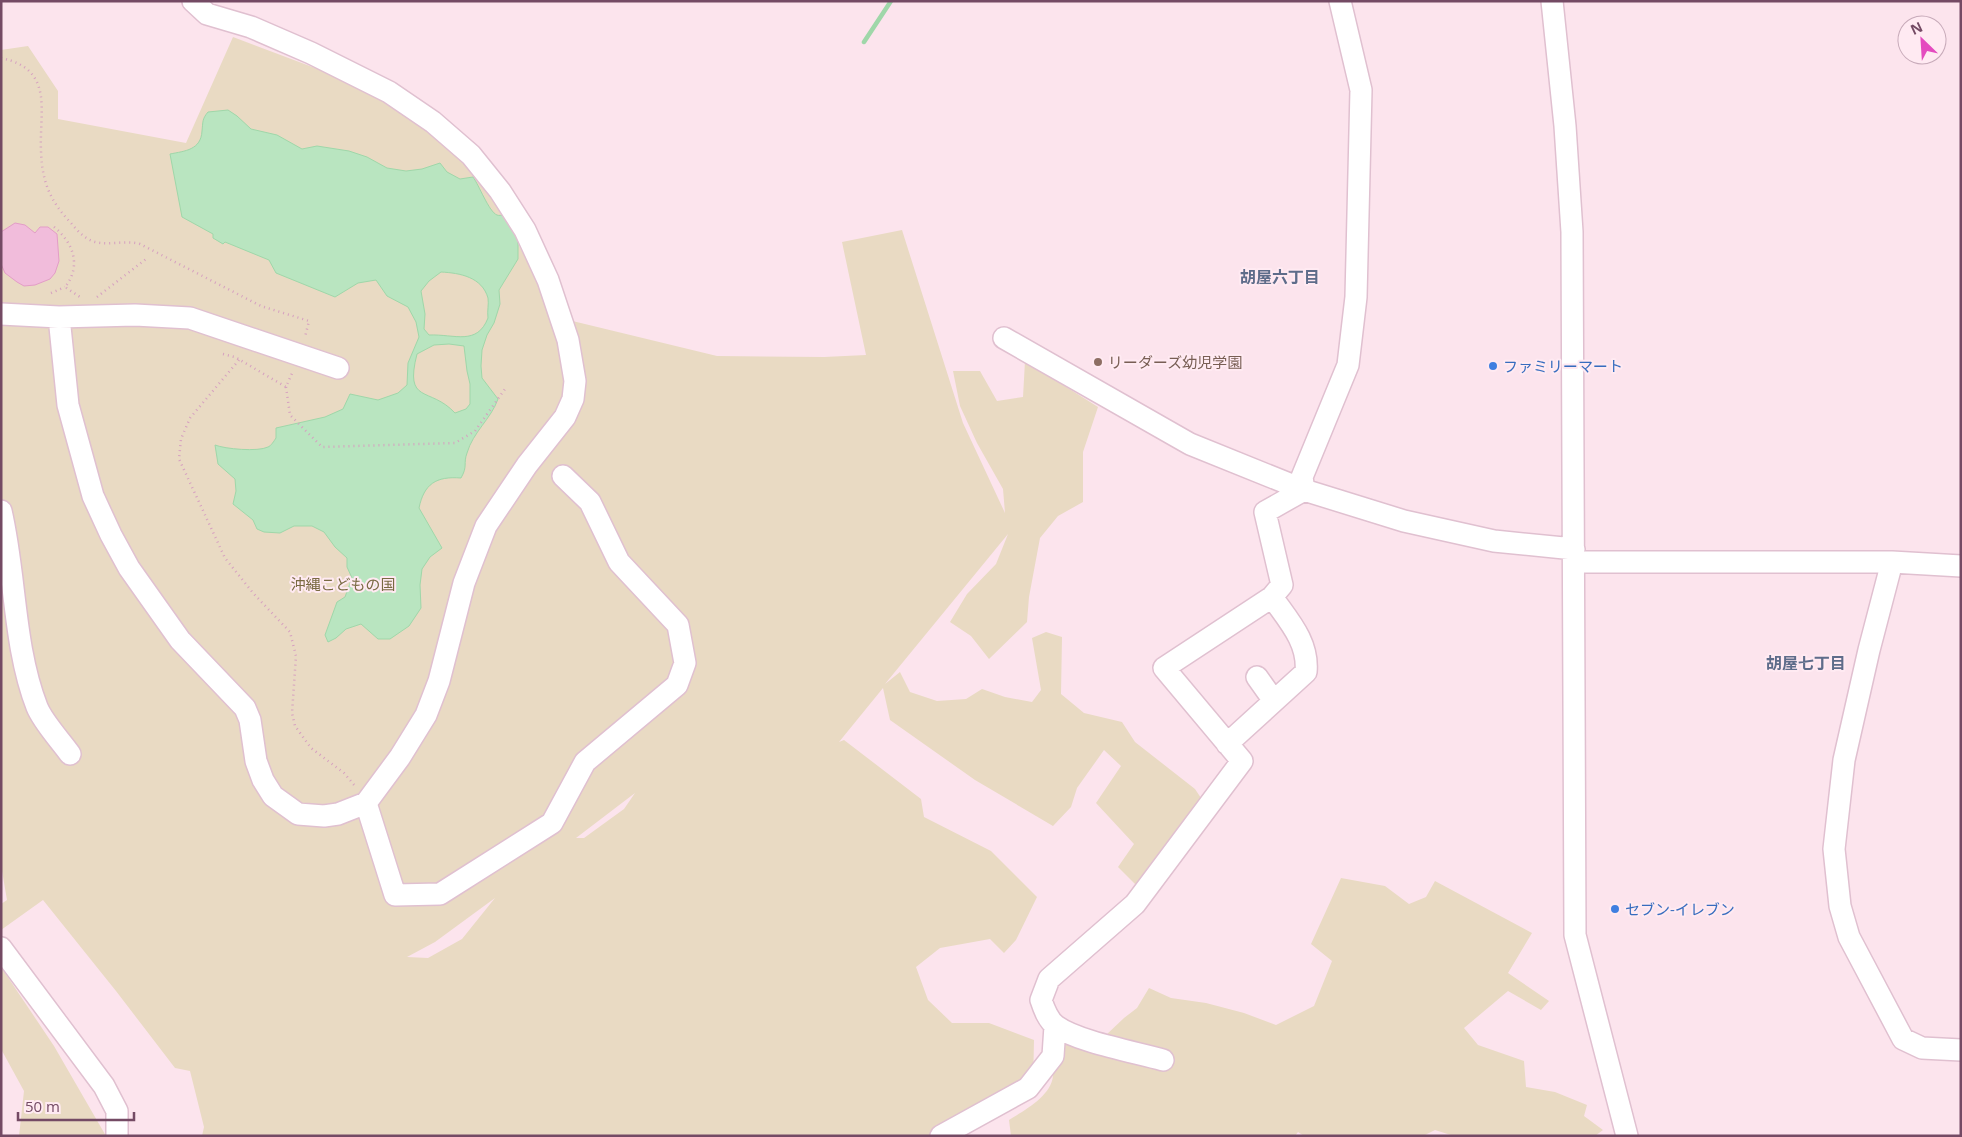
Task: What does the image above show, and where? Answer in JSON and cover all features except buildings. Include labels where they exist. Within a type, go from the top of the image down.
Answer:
[{"type":"street","points":[[60,317],[68,405],[94,496],[110,535],[129,568],[180,640],[246,708],[250,720],[256,761],[263,780],[273,796],[298,814],[324,816],[338,814],[366,803],[400,757],[426,714],[439,681],[464,583],[486,526],[527,465],[565,417],[572,399],[575,381],[568,340],[548,280],[525,230],[500,191],[471,155],[433,122],[389,92],[311,53],[259,30],[207,14],[193,1]]},
{"type":"street","points":[[1304,490],[1302,477],[1348,365],[1356,297],[1360,90],[1340,1]]},
{"type":"street","points":[[1552,1],[1565,126],[1572,232],[1575,935],[1622,1133]]},
{"type":"street","points":[[1,314],[60,317],[95,307],[135,315],[190,318],[338,368]]},
{"type":"street","points":[[1004,338],[1190,444],[1304,490],[1404,521],[1574,556],[1892,562],[1961,566]]},
{"type":"street","points":[[366,803],[395,895],[440,894],[552,823],[585,762],[677,685],[685,663],[678,625],[619,562],[590,502],[563,476]]},
{"type":"street","points":[[1163,1060],[1080,1038],[1056,1026],[1046,1014],[1041,1000],[1049,979],[1135,904],[1242,761],[1164,668],[1272,597],[1282,585],[1265,512],[1304,490]]},
{"type":"street","points":[[1,511],[7,537],[24,668],[38,709],[70,754]]},
{"type":"street","points":[[1892,562],[1869,650],[1844,760],[1834,849],[1840,906],[1849,936],[1903,1039],[1922,1048],[1961,1050]]},
{"type":"street","points":[[1228,744],[1306,672],[1307,659],[1299,636],[1272,597]]},
{"type":"street","points":[[1257,677],[1274,701]]},
{"type":"street","points":[[1,948],[104,1086],[117,1111],[117,1136]]},
{"type":"street","points":[[941,1136],[1028,1088],[1053,1056],[1056,1026]]},
{"type":"path","points":[[1,58],[22,64],[38,86],[41,94],[43,116],[41,151],[48,191],[61,213],[80,234],[94,242],[128,240],[140,244],[261,306],[310,321],[300,355],[286,387],[290,415],[322,447],[455,443],[474,431],[505,389]]},
{"type":"path","points":[[51,293],[65,287],[72,278],[74,270],[72,247],[63,234],[54,227]]},
{"type":"path","points":[[65,287],[95,307],[146,260]]},
{"type":"path","points":[[223,354],[239,360],[286,387]]},
{"type":"path","points":[[239,360],[190,418],[182,439],[179,458],[225,558],[253,593],[290,632],[296,656],[292,712],[296,726],[311,748],[344,772],[353,782],[366,803]]},
{"type":"green space","name":"沖縄こどもの国","points":[[233,37],[400,100],[485,180],[556,317],[717,356],[824,357],[866,355],[842,242],[902,230],[963,423],[1005,513],[1003,489],[977,443],[960,406],[953,371],[980,371],[997,401],[1023,397],[1025,361],[1098,407],[1083,452],[1083,502],[1058,516],[1040,538],[1029,597],[1027,622],[989,659],[971,636],[950,622],[967,594],[996,564],[1008,534],[885,684],[900,672],[910,692],[937,701],[966,699],[982,689],[1005,697],[1032,702],[1041,690],[1032,638],[1046,632],[1062,637],[1061,694],[1084,713],[1122,722],[1135,742],[1195,789],[1205,804],[1139,888],[1118,867],[1134,844],[1096,803],[1121,766],[1104,750],[1077,788],[1071,807],[1053,826],[975,780],[890,720],[883,688],[839,742],[844,740],[921,799],[924,817],[991,851],[1037,897],[1016,940],[1004,953],[990,939],[940,948],[916,967],[928,1000],[952,1023],[989,1023],[1034,1040],[1033,1086],[928,1136],[202,1136],[204,1127],[190,1071],[175,1068],[43,900],[1,930],[1,904],[7,900],[1,865],[1,50],[28,46],[58,91],[58,119],[186,143]],"holes":[[[635,793],[624,809],[584,838],[576,838]],[[495,898],[462,939],[428,958],[407,957],[435,942]]]},
{"type":"green space","points":[[1341,878],[1385,886],[1409,904],[1426,897],[1435,881],[1532,933],[1508,973],[1549,1001],[1541,1010],[1508,991],[1464,1028],[1478,1045],[1524,1061],[1526,1087],[1555,1092],[1587,1105],[1584,1116],[1603,1130],[1595,1136],[1454,1136],[1435,1130],[1423,1136],[1304,1136],[1298,1132],[1295,1136],[1011,1136],[1009,1120],[1036,1102],[1048,1090],[1051,1083],[1054,1067],[1051,1040],[1168,1067],[1105,1036],[1137,1008],[1149,988],[1171,998],[1206,1003],[1244,1013],[1276,1025],[1314,1006],[1332,961],[1311,944]]},
{"type":"green space","points":[[1,967],[54,1046],[106,1136],[19,1136],[24,1091],[1,1049]]},
{"type":"shaded area","points":[[228,110],[251,129],[277,135],[302,149],[317,146],[349,151],[367,157],[387,168],[406,171],[422,169],[440,163],[447,172],[460,179],[473,177],[491,209],[497,215],[505,215],[518,239],[518,259],[499,290],[500,304],[482,350],[482,378],[498,399],[470,445],[461,478],[438,480],[432,483],[424,493],[419,508],[442,548],[430,557],[422,569],[420,585],[421,608],[409,626],[390,639],[378,639],[361,624],[346,629],[328,642],[325,635],[337,602],[345,597],[352,578],[347,567],[347,558],[335,547],[324,532],[312,526],[294,526],[280,533],[264,532],[257,529],[253,520],[233,504],[236,491],[235,479],[218,464],[215,445],[226,448],[263,449],[270,446],[276,438],[276,428],[325,417],[343,409],[350,394],[378,400],[398,393],[407,385],[408,363],[419,337],[416,322],[408,307],[387,296],[376,280],[358,283],[335,297],[276,273],[269,260],[225,242],[223,244],[213,238],[213,234],[182,217],[170,154],[191,148],[199,142],[203,121],[208,112]],"holes":[[[441,272],[463,275],[476,281],[485,291],[488,298],[488,318],[478,332],[464,337],[429,335],[424,329],[425,314],[421,291],[429,281]],[[434,345],[464,346],[470,384],[470,404],[466,409],[455,413],[446,405],[422,392],[417,388],[414,381],[417,354]]]},
{"type":"waterway","points":[[864,42],[891,1]]},
{"type":"place","name":"リーダーズ幼児学園","points":[[1098,362]]},
{"type":"place","name":"ファミリーマート","points":[[1493,366]]},
{"type":"place","name":"セブン-イレブン","points":[[1615,909]]},
{"type":"district","name":"胡屋六丁目","points":[[1280,277]]},
{"type":"district","name":"胡屋七丁目","points":[[1806,663]]}]
